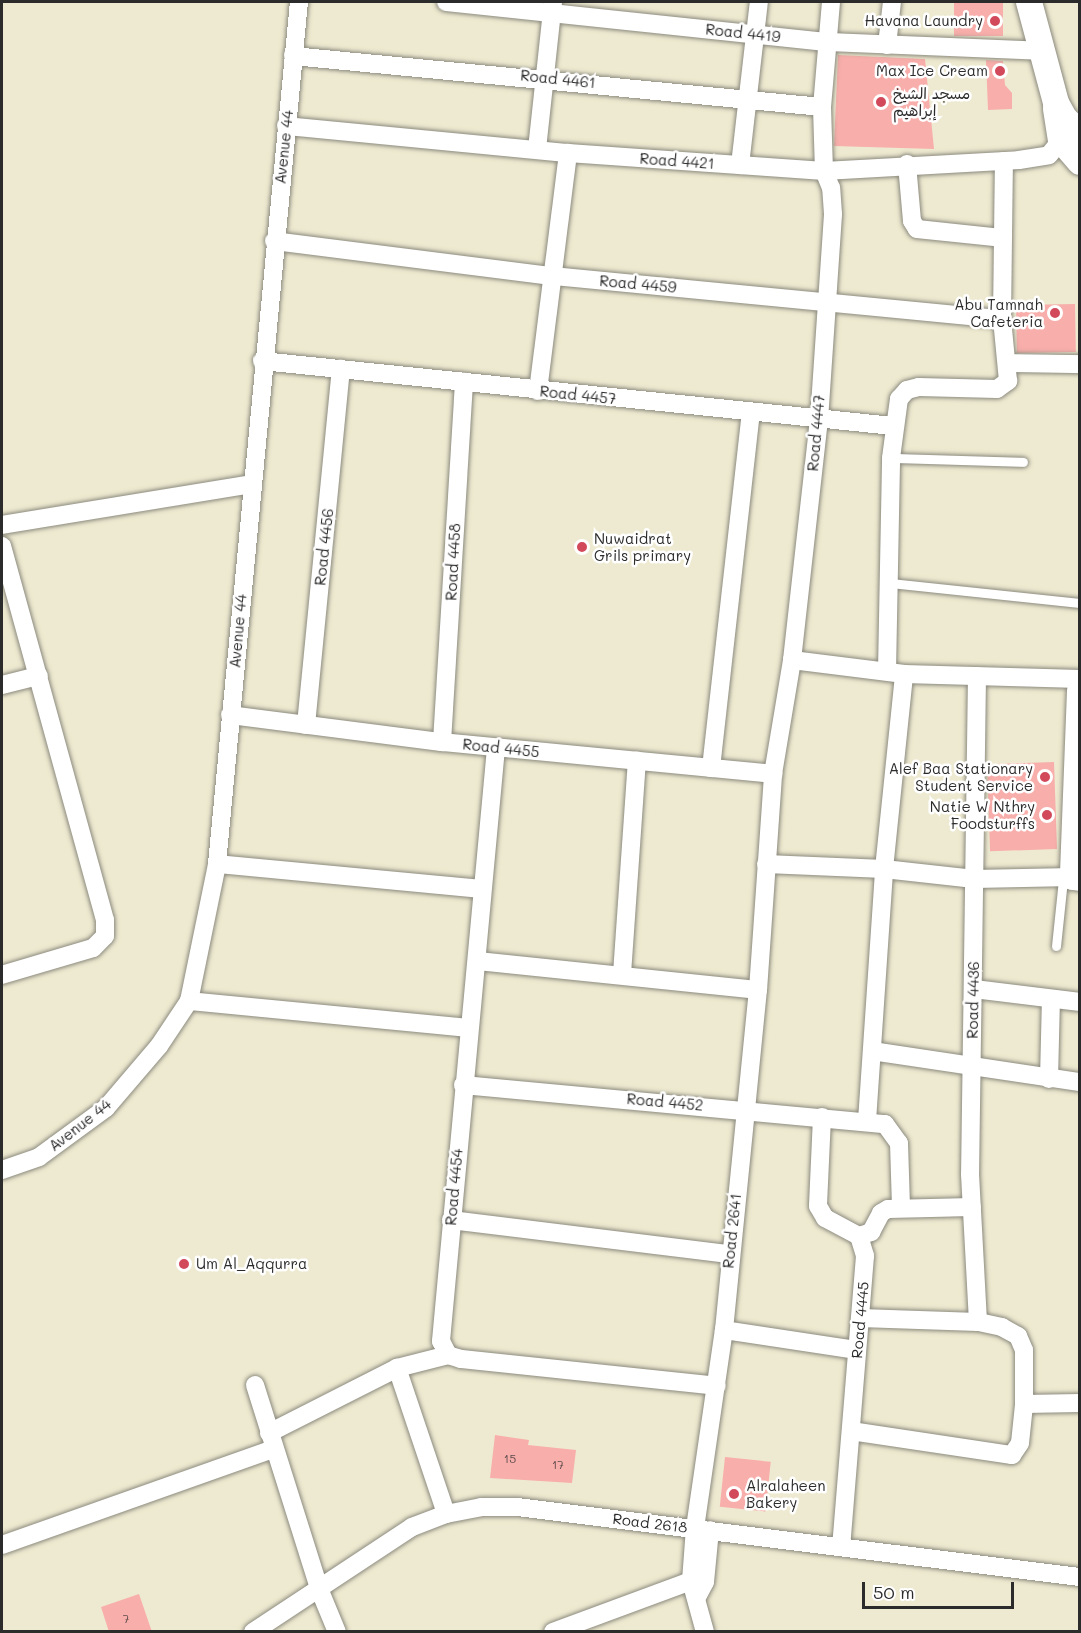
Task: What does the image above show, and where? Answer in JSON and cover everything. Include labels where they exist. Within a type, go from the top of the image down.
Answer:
[{"type":"street","name":"Avenue 44","points":[[2,1170],[39,1156],[106,1108],[159,1046],[189,1001],[217,864],[262,361],[299,2]]},
{"type":"street","name":"Road 4419","points":[[446,2],[553,7],[829,42],[1040,51]]},
{"type":"street","points":[[740,165],[759,2]]},
{"type":"street","name":"Road 4447","points":[[766,864],[773,774],[792,660],[819,420],[825,304],[833,214],[831,188],[824,171],[822,107],[831,2]]},
{"type":"street","points":[[887,45],[892,2]]},
{"type":"street","points":[[1029,2],[1040,51],[1056,103],[1080,162]]},
{"type":"street","points":[[537,149],[553,7]]},
{"type":"street","name":"Road 4461","points":[[293,56],[545,78],[822,107]]},
{"type":"street","name":"Road 4421","points":[[286,126],[568,153],[824,171],[907,164],[1004,161],[1049,154],[1070,136]]},
{"type":"street","points":[[538,391],[568,153]]},
{"type":"street","points":[[867,1121],[895,672],[890,583],[893,426],[899,399],[907,390],[997,389],[1008,381],[1002,319],[1004,161]]},
{"type":"street","points":[[907,164],[912,221],[917,229],[1002,238]]},
{"type":"street","name":"Road 4459","points":[[274,241],[553,276],[825,304],[1002,319]]},
{"type":"street","name":"Road 4457","points":[[262,361],[893,426]]},
{"type":"street","points":[[1007,363],[1080,364]]},
{"type":"street","name":"Road 4456","points":[[306,725],[341,369]]},
{"type":"street","name":"Road 4458","points":[[442,742],[464,382]]},
{"type":"street","points":[[711,768],[751,413]]},
{"type":"street","points":[[2,525],[252,484]]},
{"type":"street","points":[[2,546],[105,920],[105,936],[93,948],[2,975]]},
{"type":"street","points":[[792,660],[895,672],[1080,679]]},
{"type":"street","points":[[2,685],[39,676]]},
{"type":"street","name":"Road 4436","points":[[977,676],[972,1207],[978,1322]]},
{"type":"street","points":[[766,864],[884,869],[975,879],[1072,878],[1080,691]]},
{"type":"street","name":"Road 4455","points":[[230,715],[496,748],[773,774]]},
{"type":"street","name":"Road 4454","points":[[448,1355],[441,1341],[468,1028],[477,961],[481,889],[496,748]]},
{"type":"street","points":[[622,974],[637,761]]},
{"type":"street","points":[[217,864],[481,889]]},
{"type":"street","name":"Road 2641","points":[[694,1589],[705,1582],[702,1529],[758,990],[766,864]]},
{"type":"street","points":[[477,961],[622,974],[758,990]]},
{"type":"street","points":[[974,989],[1080,1002]]},
{"type":"street","points":[[1049,1079],[1051,999]]},
{"type":"street","points":[[189,1001],[468,1028]]},
{"type":"street","points":[[872,1051],[1080,1082]]},
{"type":"street","name":"Road 4452","points":[[463,1085],[746,1109],[885,1124],[896,1135],[901,1208]]},
{"type":"street","points":[[822,1117],[818,1206],[825,1218],[859,1236],[871,1232],[884,1210],[972,1207]]},
{"type":"street","points":[[451,1220],[729,1254]]},
{"type":"street","name":"Road 4445","points":[[841,1547],[865,1256],[859,1236]]},
{"type":"street","points":[[851,1431],[994,1455],[1012,1455],[1020,1443],[1024,1404],[1024,1350],[1018,1336],[1002,1327],[978,1322],[860,1318]]},
{"type":"street","points":[[724,1330],[857,1350]]},
{"type":"street","points":[[2,1545],[271,1441],[397,1368],[448,1355],[717,1386]]},
{"type":"street","points":[[397,1368],[446,1514]]},
{"type":"street","points":[[255,1384],[271,1441],[320,1591],[337,1632]]},
{"type":"street","points":[[1024,1404],[1080,1403]]},
{"type":"street","name":"Road 2618","points":[[253,1632],[320,1591],[412,1527],[446,1514],[481,1507],[517,1507],[1080,1577]]},
{"type":"street","points":[[553,1632],[694,1589],[705,1632]]},
{"type":"lane","points":[[891,458],[1023,462]]},
{"type":"lane","points":[[890,583],[1080,603]]},
{"type":"lane","points":[[1056,946],[1072,878]]},
{"type":"building","points":[[954,2],[1003,2],[1003,36],[954,36]]},
{"type":"building","name":"مسجد الشيخ إبراهيم","points":[[838,55],[925,59],[934,149],[834,146]]},
{"type":"building","points":[[986,60],[1003,61],[1005,85],[1012,93],[1012,109],[988,110]]},
{"type":"building","points":[[1075,304],[1076,352],[1017,353],[1016,305]]},
{"type":"building","points":[[1054,762],[1057,849],[990,851],[987,764]]},
{"type":"building","points":[[495,1435],[529,1440],[528,1445],[576,1450],[572,1483],[490,1478]]},
{"type":"building","points":[[725,1457],[771,1462],[766,1512],[720,1507]]},
{"type":"building","points":[[139,1594],[152,1632],[109,1632],[101,1607]]},
{"type":"place","name":"Havana Laundry","points":[[995,21]]},
{"type":"place","name":"Max Ice Cream","points":[[1000,71]]},
{"type":"place","name":"مسجد الشيخ إبراهيم","points":[[881,102]]},
{"type":"place","name":"Abu Tamnah Cafeteria","points":[[1055,313]]},
{"type":"place","name":"Nuwaidrat Grils primary","points":[[582,547]]},
{"type":"place","name":"Alef Baa Stationary Student Service","points":[[1045,777]]},
{"type":"place","name":"Natie W Nthry Foodsturffs","points":[[1047,815]]},
{"type":"place","name":"Um Al_Aqqurra","points":[[184,1264]]},
{"type":"place","name":"Alralaheen Bakery","points":[[734,1494]]}]
